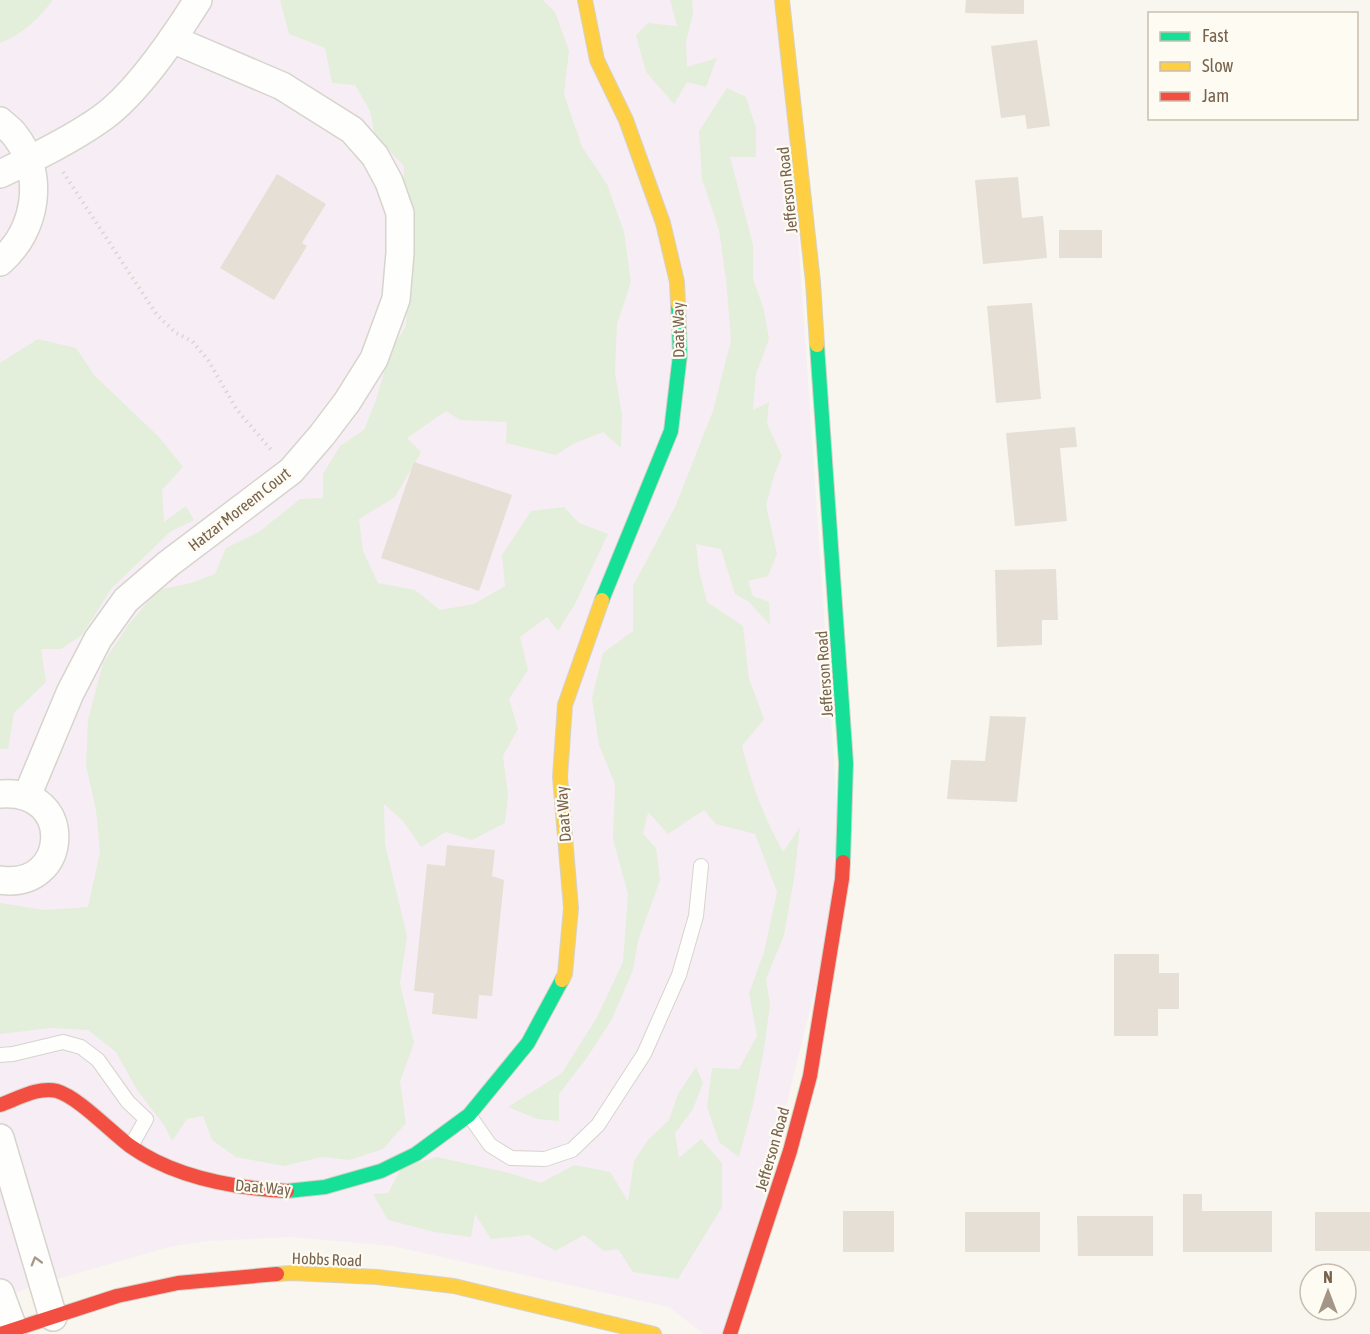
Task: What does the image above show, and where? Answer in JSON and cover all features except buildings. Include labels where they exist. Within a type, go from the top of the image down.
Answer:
[{"type":"street","points":[[0,174],[39,155],[103,117],[135,86],[172,39],[198,0]]},
{"type":"street","name":"Daat Way","points":[[0,1105],[41,1090],[57,1091],[71,1098],[130,1146],[158,1163],[213,1181],[257,1189],[296,1191],[325,1187],[381,1172],[417,1154],[469,1115],[528,1043],[565,974],[571,908],[560,777],[565,705],[593,622],[672,431],[680,355],[677,282],[663,223],[626,120],[597,60],[585,0]]},
{"type":"street","name":"Jefferson Road","points":[[730,1334],[790,1151],[810,1076],[842,879],[844,832],[846,763],[813,282],[783,0]]},
{"type":"street","name":"Hatzar Moreem Court","points":[[27,796],[70,693],[98,639],[126,600],[168,564],[291,471],[347,402],[374,359],[396,299],[400,253],[400,213],[389,182],[375,156],[351,130],[282,86],[172,39]]},
{"type":"street","points":[[0,121],[39,155]]},
{"type":"street","points":[[0,262],[13,251],[29,223],[39,155]]},
{"type":"street","points":[[0,794],[13,793],[27,796],[40,803],[55,828],[55,843],[51,857],[42,869],[30,877],[16,881],[0,880]]},
{"type":"street","points":[[0,1138],[53,1317]]},
{"type":"street","name":"Hobbs Road","points":[[7,1331],[117,1296],[178,1283],[292,1273],[377,1277],[453,1286],[654,1334]]},
{"type":"street","points":[[0,1293],[7,1331]]},
{"type":"lane","points":[[469,1115],[490,1145],[511,1158],[545,1159],[572,1150],[598,1125],[644,1054],[679,975],[696,916],[701,866]]},
{"type":"lane","points":[[0,1055],[63,1042],[81,1047],[98,1060],[128,1102],[146,1119],[130,1146]]},
{"type":"path","points":[[39,155],[108,243],[157,315],[176,333],[192,341],[200,350],[237,410],[291,471]]},
{"type":"shaded area","points":[[0,0],[782,0],[842,879],[730,1334],[704,1334],[669,1307],[392,1246],[292,1237],[207,1241],[169,1247],[29,1287],[0,1301]]},
{"type":"green space","points":[[0,0],[53,0],[30,25],[0,43]]},
{"type":"green space","points":[[280,0],[543,0],[555,12],[569,51],[564,94],[582,147],[607,184],[624,232],[631,282],[617,324],[615,374],[622,414],[621,448],[603,432],[573,444],[556,455],[506,443],[507,422],[460,420],[446,411],[407,438],[421,452],[395,497],[359,519],[363,551],[378,583],[415,590],[440,610],[474,604],[505,586],[502,555],[531,511],[564,507],[579,523],[608,534],[575,604],[558,631],[547,617],[520,637],[528,670],[509,699],[518,729],[503,756],[508,795],[505,823],[472,840],[446,832],[421,847],[403,821],[384,804],[385,844],[407,936],[400,983],[414,1043],[400,1081],[406,1123],[383,1149],[349,1160],[322,1157],[284,1166],[236,1157],[212,1140],[203,1116],[187,1119],[172,1141],[164,1125],[137,1090],[116,1052],[88,1030],[50,1028],[0,1034],[0,903],[44,910],[88,907],[100,852],[96,810],[86,766],[88,720],[103,663],[129,624],[158,590],[191,583],[215,574],[226,548],[259,532],[300,499],[323,498],[323,474],[340,446],[364,430],[376,400],[390,352],[406,326],[408,286],[403,191],[404,166],[375,136],[370,111],[355,85],[332,83],[325,48],[289,34]]},
{"type":"green space","points":[[670,0],[692,0],[693,13],[686,42],[687,67],[717,58],[706,87],[687,82],[674,104],[646,72],[636,35],[648,23],[677,26]]},
{"type":"green space","points":[[727,88],[746,97],[756,128],[756,157],[730,157],[753,245],[753,279],[764,310],[769,339],[756,374],[753,410],[769,402],[767,424],[782,456],[766,505],[777,554],[768,576],[748,581],[753,596],[769,602],[770,625],[748,601],[735,594],[721,549],[696,544],[699,571],[707,602],[743,626],[749,679],[764,719],[742,746],[759,800],[783,852],[800,827],[784,935],[766,979],[770,1005],[764,1049],[753,1105],[739,1157],[719,1142],[707,1107],[712,1068],[739,1069],[757,1036],[749,993],[764,952],[777,892],[755,834],[716,824],[704,810],[668,834],[648,812],[643,834],[656,848],[660,880],[638,941],[633,970],[612,1019],[586,1059],[559,1094],[559,1121],[537,1119],[508,1107],[562,1073],[597,1017],[623,962],[628,894],[613,839],[615,784],[599,745],[592,698],[603,653],[633,631],[633,586],[675,507],[713,411],[731,340],[719,230],[702,179],[699,131]]},
{"type":"green space","points":[[38,339],[76,348],[95,376],[159,437],[183,467],[162,490],[164,522],[186,506],[194,520],[170,532],[111,589],[82,635],[61,649],[41,649],[46,682],[14,713],[8,749],[0,749],[0,363]]},
{"type":"green space","points":[[696,1067],[703,1083],[693,1109],[675,1133],[679,1158],[701,1139],[722,1163],[722,1207],[678,1279],[633,1272],[618,1249],[604,1251],[584,1235],[555,1251],[529,1235],[491,1239],[475,1214],[471,1237],[434,1232],[388,1220],[373,1194],[388,1193],[402,1167],[437,1157],[509,1173],[541,1183],[574,1165],[610,1172],[628,1201],[634,1161],[648,1140],[669,1120],[678,1094]]},
{"type":"traffic: fast","points":[[602,600],[671,431],[680,355],[678,304]]},
{"type":"traffic: fast","points":[[817,345],[846,763],[843,862]]},
{"type":"traffic: fast","points":[[287,1191],[325,1187],[381,1171],[416,1154],[469,1115],[528,1043],[562,980]]},
{"type":"traffic: slow","points":[[585,0],[597,60],[626,120],[663,223],[677,282],[678,304]]},
{"type":"traffic: slow","points":[[782,0],[813,282],[817,345]]},
{"type":"traffic: slow","points":[[562,980],[565,974],[571,908],[560,777],[565,705],[602,600]]},
{"type":"traffic: slow","points":[[277,1274],[377,1277],[454,1286],[654,1334]]},
{"type":"traffic: jam","points":[[730,1334],[790,1151],[810,1076],[843,862]]},
{"type":"traffic: jam","points":[[0,1105],[43,1090],[57,1091],[75,1100],[130,1146],[166,1166],[185,1174],[225,1184],[287,1191]]},
{"type":"traffic: jam","points":[[0,1334],[117,1296],[178,1283],[277,1274]]}]
